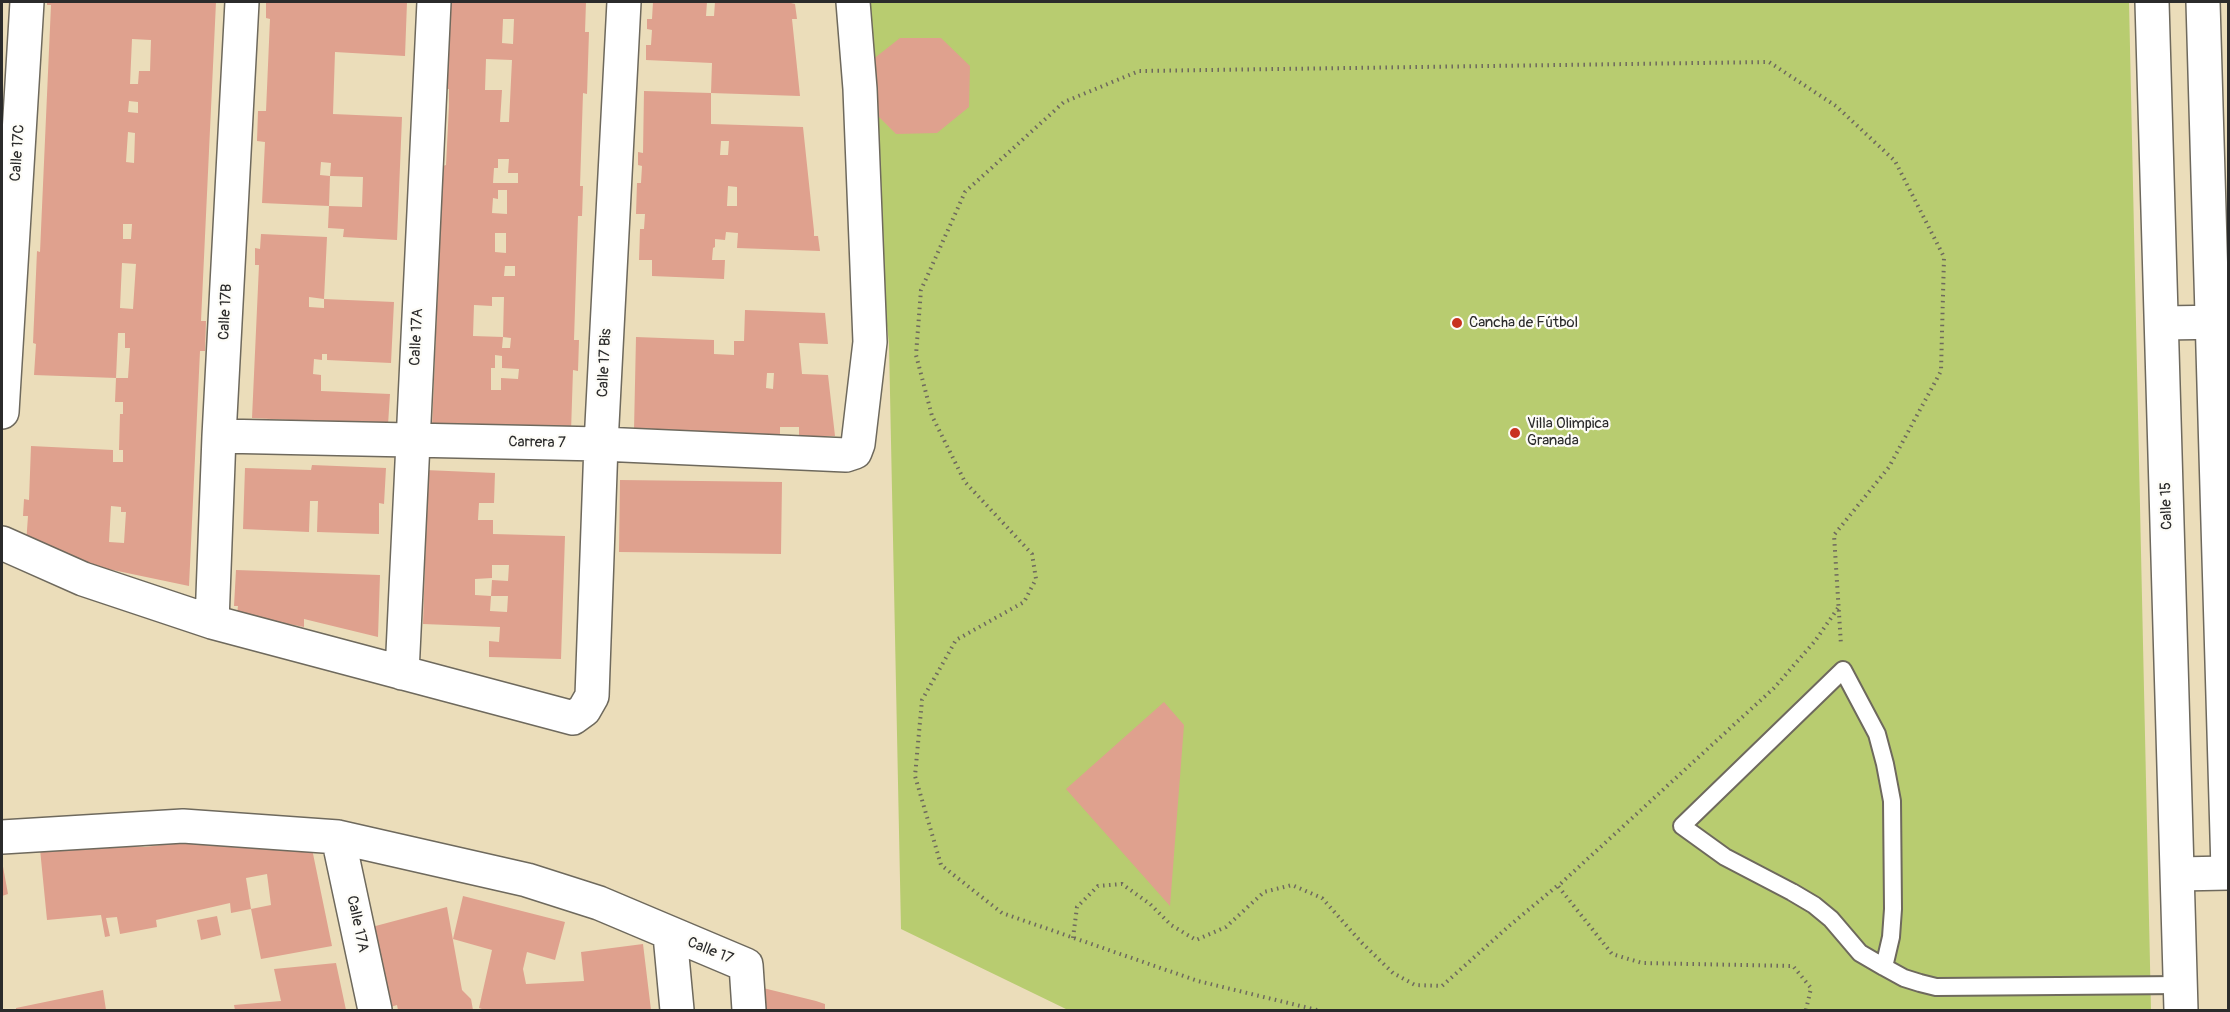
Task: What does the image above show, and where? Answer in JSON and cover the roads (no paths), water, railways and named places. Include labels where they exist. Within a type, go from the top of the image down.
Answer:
[{"type":"street","name":"Calle 17B","points":[[212,622],[219,436],[242,2]]},
{"type":"street","name":"Calle 17A","points":[[402,672],[434,2]]},
{"type":"street","name":"Calle 17 Bis","points":[[402,672],[573,718],[584,710],[591,696],[601,444],[624,2]]},
{"type":"street","name":"Carrera 7","points":[[219,436],[601,444],[846,455],[855,452],[858,444],[870,342],[860,89],[854,2]]},
{"type":"street","name":"Calle 15","points":[[2152,2],[2181,998]]},
{"type":"street","points":[[2178,874],[2229,871],[2220,322],[2203,2]]},
{"type":"street","name":"Calle 17C","points":[[2,412],[8,202],[18,7]]},
{"type":"street","points":[[2162,323],[2220,322]]},
{"type":"street","points":[[2,543],[83,579],[212,622],[402,672]]},
{"type":"street","points":[[2,837],[183,826],[338,837],[527,880],[599,903],[670,935]]},
{"type":"street","name":"Calle 17A","points":[[338,837],[375,1011]]},
{"type":"street","name":"Calle 17","points":[[677,1011],[670,935],[746,965],[749,1011]]},
{"type":"lane","points":[[1884,967],[1891,937],[1893,909],[1892,801],[1886,764],[1877,734],[1843,670],[1682,826],[1725,857],[1814,905],[1831,919],[1860,953],[1884,967],[1904,978],[1936,987],[2181,998]]},
{"type":"place","name":"Cancha de Fútbol","points":[[1457,323]]},
{"type":"place","name":"Villa Olimpica Granada","points":[[1515,433]]}]
